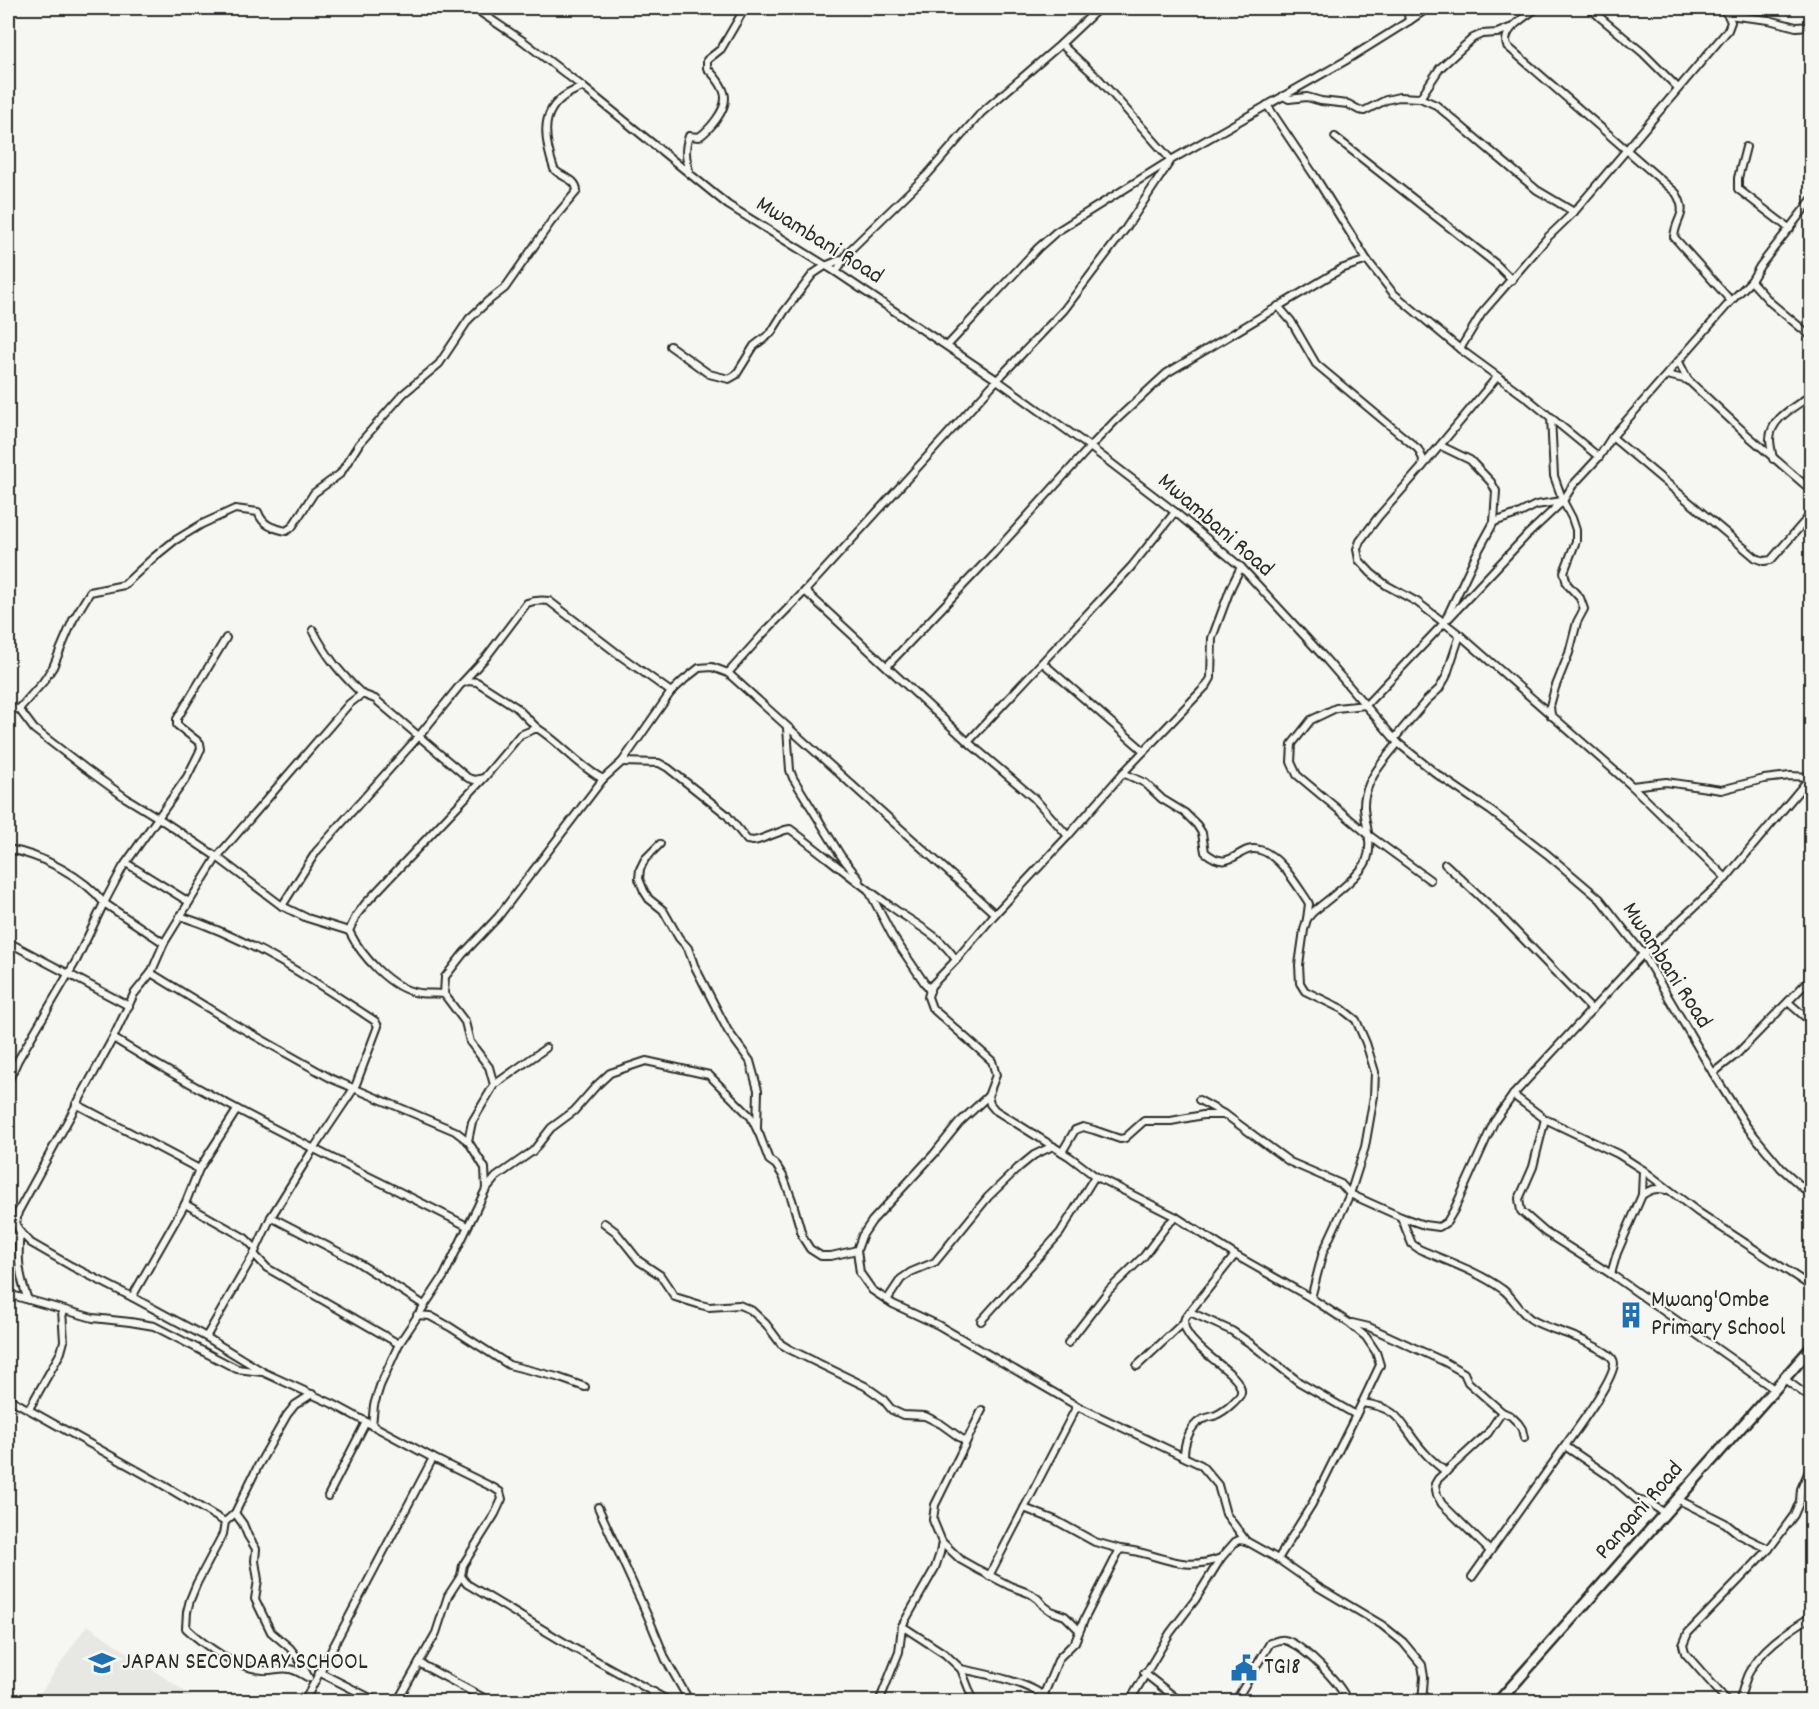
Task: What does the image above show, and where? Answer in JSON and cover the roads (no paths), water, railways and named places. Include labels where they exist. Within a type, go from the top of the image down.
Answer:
[{"type":"main road","name":"Pangani Road","points":[[1498,1701],[1812,1347]]},
{"type":"street","name":"Mwambani Road","points":[[474,8],[523,41],[583,87],[728,205],[836,272],[997,380],[1175,512],[1240,567],[1323,656],[1396,741],[1438,775],[1491,811],[1547,854],[1600,899],[1643,954],[1747,1127],[1781,1168],[1812,1196]]},
{"type":"street","points":[[690,174],[685,146],[689,136],[699,137],[708,130],[724,100],[724,95],[714,75],[707,68],[707,60],[721,49],[745,8]]},
{"type":"street","points":[[836,272],[849,251],[927,175],[981,113],[1099,8]]},
{"type":"street","points":[[1407,8],[1409,21]]},
{"type":"street","points":[[947,346],[1038,248],[1056,232],[1171,160],[1409,21],[1424,8]]},
{"type":"street","points":[[1537,8],[1506,35],[1507,46],[1676,193],[1683,209],[1674,237],[1731,302]]},
{"type":"street","points":[[1590,8],[1643,53],[1678,88]]},
{"type":"street","points":[[1460,349],[1482,313],[1548,237],[1574,212],[1728,30],[1731,22],[1721,8]]},
{"type":"street","points":[[1728,15],[1769,20],[1796,27],[1812,26]]},
{"type":"street","points":[[1420,98],[1440,68],[1473,38],[1482,34],[1497,33],[1514,26]]},
{"type":"street","points":[[1061,44],[1100,80],[1171,160]]},
{"type":"street","points":[[20,709],[43,682],[52,667],[72,620],[90,592],[124,585],[174,542],[202,524],[235,509],[258,512],[261,519],[271,528],[286,531],[292,527],[314,493],[340,474],[359,444],[403,394],[440,364],[469,319],[505,288],[551,222],[576,191],[577,187],[574,182],[556,173],[545,134],[554,105],[583,87]]},
{"type":"street","points":[[1283,96],[1289,99],[1307,97],[1348,104],[1364,111],[1386,100],[1399,97],[1420,98],[1436,105],[1537,190],[1574,212]]},
{"type":"street","points":[[1267,105],[1367,260],[1393,293],[1460,349],[1551,417],[1599,457]]},
{"type":"street","points":[[1335,137],[1496,264],[1512,280]]},
{"type":"street","points":[[1746,147],[1738,178],[1738,189],[1790,230]]},
{"type":"street","points":[[728,673],[1064,310],[1126,228],[1171,160]]},
{"type":"street","points":[[1430,880],[1370,836],[1297,774],[1291,762],[1292,744],[1311,720],[1336,708],[1366,705],[1527,535],[1563,501],[1573,485],[1599,457],[1612,437],[1751,281],[1760,266],[1812,200]]},
{"type":"street","points":[[670,346],[709,374],[729,379],[736,375],[754,346],[771,333],[813,274],[844,258]]},
{"type":"street","points":[[886,666],[994,553],[1114,421],[1167,373],[1341,269],[1367,260]]},
{"type":"street","points":[[1751,281],[1772,303],[1812,337]]},
{"type":"street","points":[[1278,306],[1291,321],[1316,364],[1418,449],[1423,459],[1422,467]]},
{"type":"street","points":[[1679,362],[1688,380],[1773,459],[1812,491]]},
{"type":"street","points":[[1667,375],[1688,380]]},
{"type":"street","points":[[1497,377],[1360,540],[1357,549],[1359,560],[1386,585],[1417,602],[1460,635],[1632,786],[1726,878]]},
{"type":"street","points":[[1773,459],[1770,440],[1773,426],[1782,416],[1812,394]]},
{"type":"street","points":[[1551,417],[1554,476],[1576,530],[1576,541],[1563,572],[1567,584],[1580,598],[1584,609],[1577,622],[1569,653],[1555,688],[1550,706],[1551,716]]},
{"type":"street","points":[[1612,437],[1756,558],[1764,561],[1771,560],[1812,513]]},
{"type":"street","points":[[1441,446],[1470,460],[1491,482],[1496,491],[1494,522],[1444,623]]},
{"type":"street","points":[[1494,522],[1536,505],[1563,501]]},
{"type":"street","points":[[968,742],[1131,567],[1175,512]]},
{"type":"street","points":[[1240,567],[1212,638],[1211,678],[1207,685],[1123,773],[931,986],[928,997],[932,1008],[992,1061],[996,1075],[988,1096],[959,1123],[934,1154],[872,1221],[862,1236],[857,1250],[860,1273],[872,1290],[887,1300],[948,1331],[1077,1406],[1201,1465],[1218,1485],[1226,1514],[1246,1541],[1382,1625],[1403,1642],[1422,1665],[1424,1677],[1422,1701]]},
{"type":"street","points":[[805,591],[968,742],[1034,798],[1068,836]]},
{"type":"street","points":[[282,906],[321,845],[419,736],[487,656],[527,603],[535,600],[549,601],[671,692]]},
{"type":"street","points":[[313,630],[323,649],[340,672],[362,694],[375,699],[468,778],[475,780],[484,778]]},
{"type":"street","points":[[1307,919],[1362,869],[1368,855],[1370,836],[1364,808],[1367,789],[1396,741],[1439,689],[1446,677],[1460,635]]},
{"type":"street","points":[[8,1082],[18,1060],[69,975],[126,863],[187,777],[201,748],[200,743],[177,725],[177,719],[226,639]]},
{"type":"street","points":[[1043,663],[1144,752]]},
{"type":"street","points":[[494,1085],[489,1067],[470,1042],[465,1022],[444,994],[445,977],[498,917],[603,779],[622,762],[671,692],[699,668],[712,667],[728,673],[996,914]]},
{"type":"street","points":[[461,684],[468,681],[477,682],[516,708],[591,773],[603,779]]},
{"type":"street","points":[[362,694],[349,704],[217,857],[164,943],[151,974],[135,994],[18,1212],[16,1224],[20,1232],[31,1243],[71,1266],[206,1337],[265,1373],[312,1394],[500,1492],[502,1499],[495,1514],[463,1565],[461,1576],[448,1596],[436,1633],[397,1701]]},
{"type":"street","points":[[8,708],[20,709]]},
{"type":"street","points":[[20,709],[34,729],[126,798],[217,857],[282,906],[307,918],[349,931],[363,955],[384,976],[417,993],[444,994]]},
{"type":"street","points":[[349,931],[360,909],[484,778],[520,735],[537,728]]},
{"type":"street","points":[[787,728],[790,770],[793,778],[841,856],[868,889],[892,935],[930,991]]},
{"type":"street","points":[[622,762],[659,764],[668,768],[726,814],[747,840],[753,842],[790,829],[895,910],[937,937],[956,960]]},
{"type":"street","points":[[1123,773],[1145,783],[1162,799],[1185,813],[1197,825],[1202,834],[1205,852],[1212,858],[1227,860],[1251,849],[1258,849],[1279,862],[1309,904],[1299,966],[1299,983],[1305,991],[1342,1009],[1356,1020],[1366,1043],[1376,1072],[1365,1147],[1350,1194],[1323,1252],[1311,1298]]},
{"type":"street","points":[[1632,786],[1666,782],[1721,790],[1764,779],[1790,776],[1811,777]]},
{"type":"street","points":[[1199,1100],[1226,1115],[1290,1162],[1341,1184],[1350,1194],[1401,1217],[1424,1225],[1439,1227],[1447,1222],[1454,1210],[1494,1122],[1513,1095],[1643,954],[1726,878],[1811,777]]},
{"type":"street","points":[[660,844],[645,858],[639,879],[644,891],[663,910],[687,948],[728,1031],[750,1061],[758,1090],[757,1128]]},
{"type":"street","points":[[8,849],[21,852],[79,879],[94,890],[104,903],[164,943]]},
{"type":"street","points":[[126,863],[189,902]]},
{"type":"street","points":[[1445,864],[1501,916],[1592,1010]]},
{"type":"street","points":[[180,916],[200,922],[285,963],[375,1021],[378,1026],[355,1087],[271,1217],[206,1337]]},
{"type":"street","points":[[8,942],[129,1006]]},
{"type":"street","points":[[151,974],[332,1079],[455,1131],[468,1141],[484,1168],[486,1189]]},
{"type":"street","points":[[1713,1073],[1737,1054],[1812,977]]},
{"type":"street","points":[[1788,1002],[1812,1023]]},
{"type":"street","points":[[113,1038],[237,1110],[467,1226]]},
{"type":"street","points":[[468,1141],[472,1122],[494,1085],[546,1048]]},
{"type":"street","points":[[328,1496],[369,1424],[380,1386],[399,1344],[444,1276],[486,1189],[496,1177],[533,1151],[551,1128],[574,1111],[610,1073],[646,1061],[709,1075],[751,1116],[769,1160],[776,1165],[783,1176],[803,1238],[810,1249],[821,1256],[857,1250]]},
{"type":"street","points":[[1513,1095],[1545,1119],[1618,1154],[1643,1170],[1669,1191],[1812,1287]]},
{"type":"street","points":[[988,1096],[995,1110],[1053,1146],[1095,1176],[1176,1217],[1349,1323],[1366,1337],[1376,1352],[1380,1365],[1312,1504],[1278,1559]]},
{"type":"street","points":[[76,1104],[199,1169]]},
{"type":"street","points":[[132,1297],[185,1204],[199,1169],[237,1110]]},
{"type":"street","points":[[1062,1152],[1075,1130],[1083,1128],[1120,1139],[1125,1138],[1144,1121],[1171,1121],[1226,1115]]},
{"type":"street","points":[[1545,1119],[1533,1167],[1519,1199],[1521,1211],[1545,1232],[1611,1274],[1774,1389]]},
{"type":"street","points":[[887,1300],[901,1279],[935,1262],[988,1197],[1018,1168],[1034,1155],[1053,1146]]},
{"type":"street","points":[[1611,1274],[1617,1252],[1642,1195],[1643,1170]]},
{"type":"street","points":[[981,1321],[1060,1233],[1095,1176]]},
{"type":"street","points":[[1642,1195],[1656,1188],[1669,1191]]},
{"type":"street","points":[[185,1204],[245,1238],[267,1268],[399,1344]]},
{"type":"street","points":[[271,1217],[354,1260],[424,1305]]},
{"type":"street","points":[[1068,1343],[1109,1290],[1144,1256],[1167,1225],[1176,1217]]},
{"type":"street","points":[[1401,1217],[1412,1244],[1419,1249],[1503,1289],[1532,1320],[1578,1338],[1607,1353],[1613,1359],[1614,1364],[1600,1395],[1472,1577]]},
{"type":"street","points":[[8,1222],[16,1224]]},
{"type":"street","points":[[604,1223],[616,1232],[639,1261],[665,1281],[675,1297],[709,1307],[739,1305],[751,1310],[789,1349],[865,1386],[882,1398],[892,1410],[903,1415],[925,1416],[941,1424],[966,1442]]},
{"type":"street","points":[[20,1232],[18,1254],[20,1278],[28,1300]]},
{"type":"street","points":[[1137,1366],[1182,1324],[1235,1255]]},
{"type":"street","points":[[8,1294],[93,1318],[154,1326],[237,1369],[265,1373]]},
{"type":"street","points":[[29,1409],[61,1352],[64,1341],[62,1310]]},
{"type":"street","points":[[1190,1312],[1232,1331],[1299,1382],[1356,1415]]},
{"type":"street","points":[[417,1315],[430,1316],[509,1365],[557,1377],[585,1387]]},
{"type":"street","points":[[1349,1323],[1370,1327],[1464,1372],[1468,1382],[1518,1423],[1524,1438]]},
{"type":"street","points":[[1182,1324],[1197,1345],[1234,1378],[1241,1392],[1239,1398],[1228,1408],[1217,1415],[1201,1420],[1194,1426],[1188,1435],[1184,1456]]},
{"type":"street","points":[[1783,1378],[1812,1399]]},
{"type":"street","points":[[312,1394],[287,1415],[263,1455],[235,1513],[225,1522],[223,1534],[190,1600],[186,1628],[200,1642],[246,1666],[274,1671],[282,1668],[292,1669],[314,1681]]},
{"type":"street","points":[[8,1398],[225,1522]]},
{"type":"street","points":[[1362,1403],[1388,1408],[1425,1454],[1446,1472]]},
{"type":"street","points":[[989,1576],[1077,1406]]},
{"type":"street","points":[[981,1410],[934,1505],[933,1520],[942,1542],[961,1560],[989,1576],[1032,1594],[1044,1606],[1065,1616],[1079,1630]]},
{"type":"street","points":[[1489,1550],[1442,1504],[1435,1484],[1488,1432],[1502,1412]]},
{"type":"street","points":[[1565,1446],[1609,1476],[1636,1500],[1649,1503],[1665,1513]]},
{"type":"street","points":[[304,1701],[433,1458]]},
{"type":"street","points":[[1728,1701],[1685,1653],[1683,1645],[1688,1633],[1769,1549],[1794,1515],[1800,1501],[1806,1473],[1812,1464]]},
{"type":"street","points":[[1677,1499],[1725,1522],[1740,1535],[1769,1549]]},
{"type":"street","points":[[598,1507],[666,1660],[690,1701]]},
{"type":"street","points":[[1024,1508],[1055,1520],[1095,1542],[1120,1549],[1134,1550],[1190,1565],[1207,1564],[1221,1558]]},
{"type":"street","points":[[235,1513],[256,1549],[258,1580],[255,1599],[271,1632],[290,1648],[298,1658],[307,1677]]},
{"type":"street","points":[[1129,1701],[1144,1673],[1221,1558],[1235,1542],[1246,1541]]},
{"type":"street","points":[[879,1701],[899,1652],[902,1626],[935,1568],[942,1542]]},
{"type":"street","points":[[1044,1694],[1059,1658],[1075,1642],[1120,1549]]},
{"type":"street","points":[[461,1576],[468,1584],[572,1647],[671,1701]]},
{"type":"street","points":[[1739,1701],[1748,1674],[1762,1652],[1786,1632],[1812,1616]]},
{"type":"street","points":[[902,1626],[945,1654],[961,1669],[974,1701]]},
{"type":"street","points":[[1235,1701],[1270,1643],[1284,1640],[1307,1654],[1339,1685],[1347,1701]]},
{"type":"street","points":[[418,1663],[491,1701]]},
{"type":"street","points":[[961,1669],[992,1675],[1044,1694],[1051,1701]]},
{"type":"street","points":[[319,1672],[378,1701]]},
{"type":"street","points":[[1144,1673],[1181,1701]]},
{"type":"street","points":[[650,1701],[654,1692]]},
{"type":"place","name":"Mwang'Ombe Primary School","points":[[1631,1315]]},
{"type":"place","name":"JAPAN SECONDARY SCHOOL","points":[[102,1663]]},
{"type":"place","name":"TG18","points":[[1244,1668]]}]
